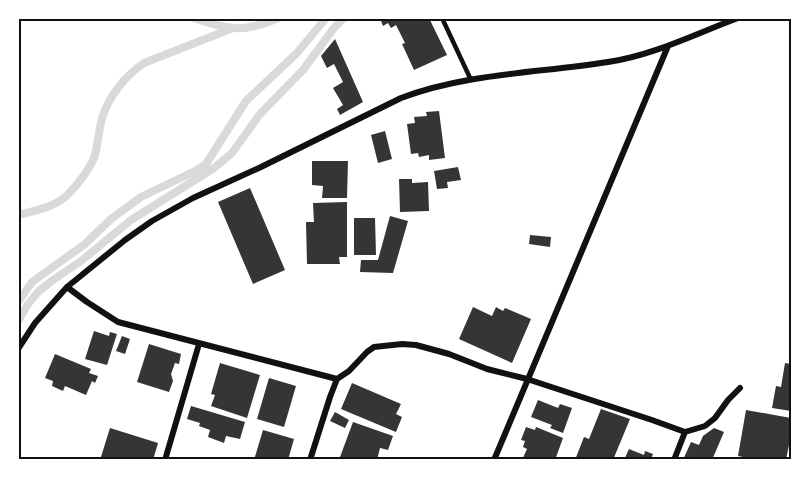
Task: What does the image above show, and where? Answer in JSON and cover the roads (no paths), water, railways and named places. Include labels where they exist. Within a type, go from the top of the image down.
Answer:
[{"type":"street","points":[[18,349],[35,323],[67,286],[152,221],[194,198],[401,98],[419,91],[471,80],[632,57],[668,46],[736,18]]},
{"type":"street","points":[[494,460],[668,46]]},
{"type":"street","points":[[67,286],[118,322],[337,379]]},
{"type":"street","points":[[165,460],[199,344]]},
{"type":"street","points":[[310,460],[337,379],[374,347],[402,344],[431,348],[487,369],[527,379],[685,432],[705,426],[715,418],[740,388]]},
{"type":"street","points":[[674,460],[685,432]]},
{"type":"lane","points":[[442,18],[471,80]]},
{"type":"waterway","points":[[194,18],[236,28],[256,26],[278,18]]},
{"type":"waterway","points":[[18,302],[32,282],[85,244],[111,219],[141,197],[206,164],[246,101],[297,53],[326,18]]},
{"type":"waterway","points":[[18,321],[39,291],[53,280],[81,261],[131,220],[214,168],[232,153],[260,114],[303,70],[344,18]]},
{"type":"waterway","points":[[18,215],[58,202],[69,194],[80,181],[95,155],[102,118],[109,102],[118,87],[137,68],[144,63],[233,28]]}]
